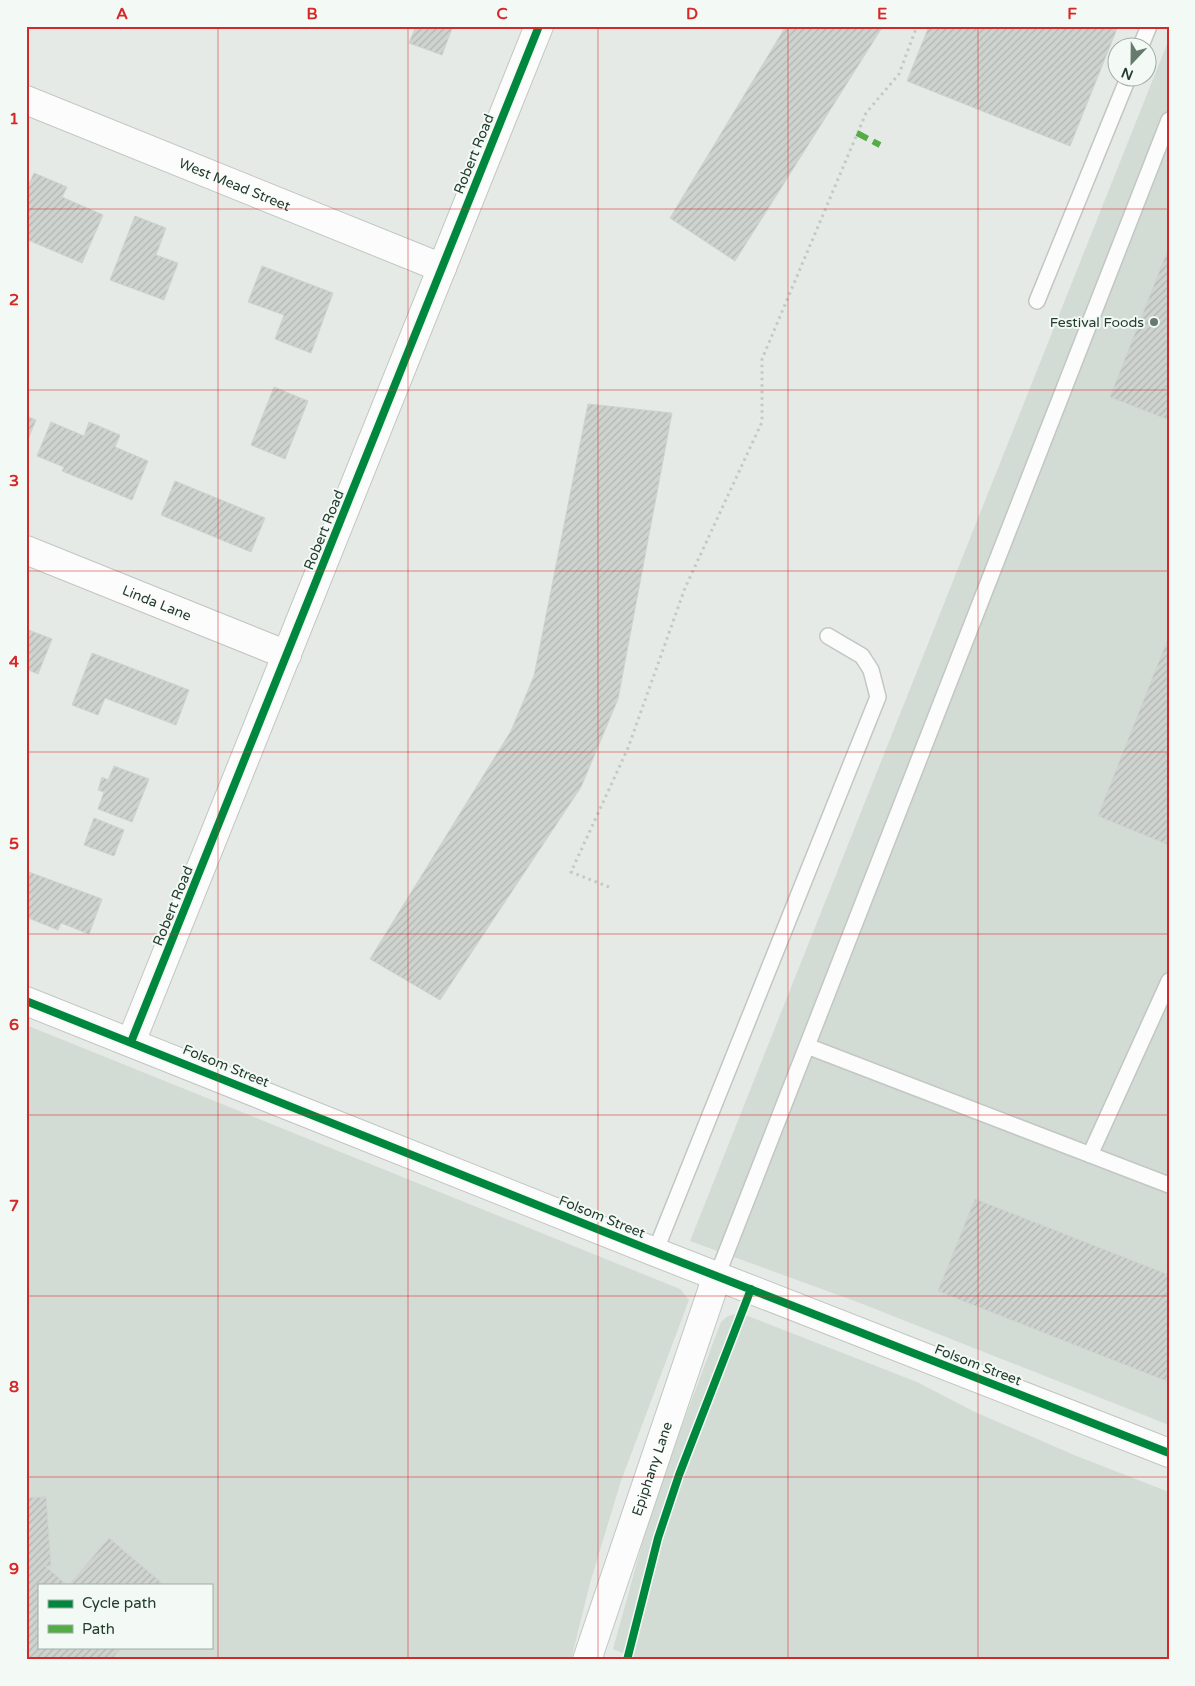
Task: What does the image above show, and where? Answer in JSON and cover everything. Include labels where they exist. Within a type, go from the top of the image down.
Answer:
[{"type":"street","name":"Robert Road","points":[[131,1042],[539,26]]},
{"type":"street","name":"West Mead Street","points":[[26,100],[442,268]]},
{"type":"street","name":"Linda Lane","points":[[26,550],[287,655]]},
{"type":"street","name":"Folsom Street","points":[[26,1001],[655,1252],[1169,1453]]},
{"type":"street","name":"Epiphany Lane","points":[[587,1660],[717,1276]]},
{"type":"lane","points":[[1144,38],[1149,26]]},
{"type":"lane","points":[[1036,301],[1124,88]]},
{"type":"lane","points":[[717,1276],[1169,120]]},
{"type":"lane","points":[[655,1252],[878,697],[871,670],[862,656],[828,636]]},
{"type":"lane","points":[[1090,1155],[1169,981]]},
{"type":"lane","points":[[807,1046],[1169,1185]]},
{"type":"path","points":[[609,886],[571,872],[628,748],[685,588],[762,422],[762,359],[866,113],[899,74],[917,26]]},
{"type":"shaded area","points":[[1169,39],[1169,1425],[860,1303],[690,1241],[1149,88],[1158,88],[1158,67]]},
{"type":"shaded area","points":[[26,1025],[680,1289],[689,1300],[621,1481],[590,1583],[571,1660],[26,1660]]},
{"type":"shaded area","points":[[740,1313],[917,1382],[975,1412],[1074,1455],[1169,1492],[1169,1660],[639,1660],[613,1649],[654,1501],[713,1343],[721,1322],[728,1316]]},
{"type":"building","points":[[416,26],[453,26],[442,55],[409,43]]},
{"type":"building","points":[[786,26],[883,26],[735,261],[670,218]]},
{"type":"building","points":[[929,26],[1118,26],[1113,38],[1108,38],[1108,51],[1070,146],[907,81]]},
{"type":"building","points":[[34,173],[67,187],[62,197],[103,215],[82,263],[28,240],[26,244],[26,190]]},
{"type":"building","points":[[135,216],[166,228],[156,255],[178,263],[164,300],[110,280]]},
{"type":"building","name":"Festival Foods","points":[[1169,247],[1169,420],[1110,397]]},
{"type":"building","points":[[262,266],[333,293],[311,353],[275,339],[284,315],[248,302]]},
{"type":"building","points":[[274,387],[308,401],[285,459],[251,445]]},
{"type":"building","points":[[588,404],[672,413],[618,699],[581,787],[440,1000],[370,959],[511,731],[534,676]]},
{"type":"building","points":[[26,416],[36,420],[26,444]]},
{"type":"building","points":[[51,422],[84,436],[89,422],[120,435],[115,447],[148,461],[132,500],[62,471],[64,467],[37,456]]},
{"type":"building","points":[[175,481],[265,518],[251,552],[161,515]]},
{"type":"building","points":[[26,629],[52,639],[38,674],[26,669]]},
{"type":"building","points":[[1169,636],[1169,845],[1098,816]]},
{"type":"building","points":[[92,653],[189,690],[176,725],[105,698],[98,715],[72,705]]},
{"type":"building","points":[[114,766],[149,779],[132,822],[98,809],[104,792],[98,790],[102,777],[108,780]]},
{"type":"building","points":[[94,818],[124,830],[114,856],[84,845]]},
{"type":"building","points":[[26,871],[102,899],[89,934],[61,923],[58,930],[26,917]]},
{"type":"building","points":[[975,1199],[1169,1275],[1169,1382],[938,1291]]},
{"type":"building","points":[[46,1497],[51,1566],[45,1566],[66,1584],[38,1584],[38,1648],[121,1648],[111,1660],[26,1660],[26,1498]]},
{"type":"building","points":[[109,1538],[163,1584],[70,1584]]},
{"type":"marked path","points":[[857,133],[880,145]]},
{"type":"cycle path","points":[[131,1042],[539,26]]},
{"type":"cycle path","points":[[26,1001],[655,1252],[1169,1453]]},
{"type":"cycle path","points":[[627,1660],[658,1538],[679,1475],[751,1289]]},
{"type":"place","name":"Festival Foods","points":[[1154,322]]}]
